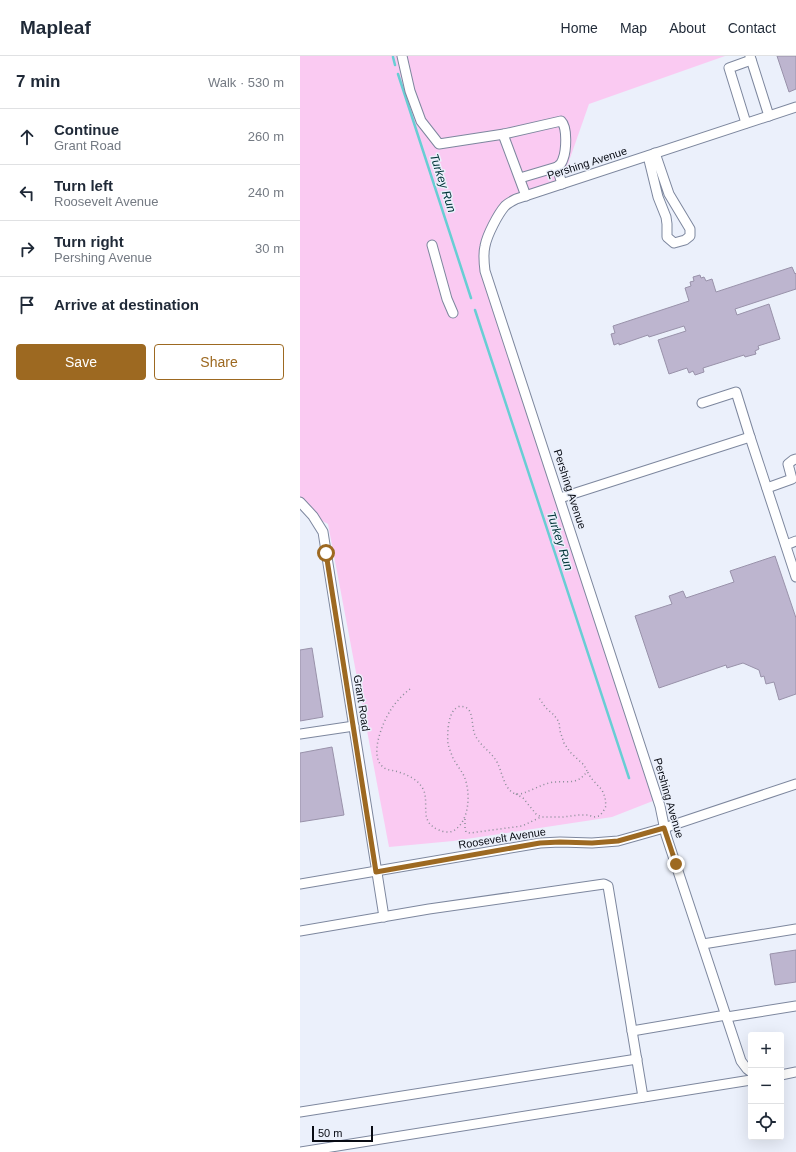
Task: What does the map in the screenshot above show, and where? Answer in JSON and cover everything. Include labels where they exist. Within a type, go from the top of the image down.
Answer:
[{"type":"street","points":[[402,56],[410,91],[421,121],[439,144],[504,134],[561,121],[564,126],[566,138],[564,158],[561,164],[557,167],[520,178]]},
{"type":"street","points":[[746,123],[729,68],[750,58],[769,116]]},
{"type":"street","name":"Pershing Avenue","points":[[748,1070],[741,1061],[664,828],[660,806],[489,283],[484,262],[485,245],[489,234],[505,206],[510,202],[796,107]]},
{"type":"street","points":[[504,134],[526,196]]},
{"type":"street","points":[[651,155],[669,194],[690,228],[690,236],[685,240],[674,243],[668,237],[666,217],[658,197],[651,155]]},
{"type":"street","points":[[557,167],[562,184]]},
{"type":"street","points":[[432,245],[447,299],[453,313]]},
{"type":"street","points":[[702,403],[736,392],[796,577]]},
{"type":"street","points":[[560,498],[750,437]]},
{"type":"street","points":[[767,488],[792,479],[788,464],[796,459]]},
{"type":"street","name":"Grant Road","points":[[300,502],[313,516],[323,532],[384,916]]},
{"type":"street","points":[[786,545],[796,542]]},
{"type":"street","points":[[300,734],[354,726]]},
{"type":"street","name":"Roosevelt Avenue","points":[[300,884],[540,843],[592,843],[618,841],[664,828],[796,784]]},
{"type":"street","points":[[300,931],[384,916],[604,884],[608,886],[643,1097]]},
{"type":"street","points":[[703,944],[796,929]]},
{"type":"street","points":[[632,1030],[796,1006]]},
{"type":"street","points":[[300,1112],[637,1059]]},
{"type":"street","points":[[784,1074],[796,1072]]},
{"type":"street","points":[[300,1152],[748,1080]]},
{"type":"path","points":[[410,689],[404,693],[390,711],[377,745],[376,754],[384,767],[408,775],[420,785],[424,791],[426,818],[433,828],[451,832],[458,828],[465,817],[468,807],[464,775],[453,758],[448,742],[450,716],[454,709],[460,706],[466,707],[470,712],[472,727],[475,735],[480,743],[498,763],[505,783],[510,790],[523,798],[536,814],[541,817]]},
{"type":"path","points":[[465,817],[466,832],[470,833],[522,826],[541,817],[579,815],[594,817],[599,816],[603,812],[606,806],[602,790],[591,778],[584,765],[570,752],[564,743],[559,722],[539,698]]},
{"type":"path","points":[[516,794],[544,783],[576,780],[584,776],[587,771]]},
{"type":"shaded area","points":[[300,56],[725,56],[589,104],[561,184],[516,199],[500,214],[484,262],[658,799],[612,817],[453,841],[389,847],[328,524],[300,509]]},
{"type":"building","points":[[777,56],[796,56],[796,89],[789,92]]},
{"type":"building","points":[[792,267],[795,274],[796,273],[796,289],[735,309],[737,315],[769,304],[780,339],[758,346],[759,349],[755,351],[756,354],[745,357],[744,355],[703,368],[704,372],[695,375],[693,371],[689,373],[687,368],[669,374],[658,340],[686,331],[684,326],[649,337],[648,335],[619,345],[619,343],[614,345],[611,334],[615,333],[613,326],[689,301],[685,288],[691,286],[690,282],[694,281],[693,277],[700,275],[701,278],[704,277],[706,281],[712,279],[716,292]]},
{"type":"building","points":[[775,556],[796,618],[796,694],[779,700],[774,682],[766,684],[764,676],[761,677],[759,670],[743,663],[727,668],[726,665],[659,688],[635,616],[672,604],[669,596],[683,591],[686,598],[734,582],[730,571]]},
{"type":"building","points":[[312,648],[323,717],[300,721],[300,650]]},
{"type":"building","points":[[332,747],[344,815],[300,822],[300,753]]},
{"type":"building","points":[[796,950],[796,982],[775,985],[770,954]]},
{"type":"waterway","name":"Turkey Run","points":[[393,57],[395,65]]},
{"type":"waterway","name":"Turkey Run","points":[[398,74],[471,298]]},
{"type":"waterway","name":"Turkey Run","points":[[475,310],[629,778]]},
{"type":"route","points":[[326,553],[376,872],[540,843],[592,843],[618,841],[664,828],[676,864]]}]
